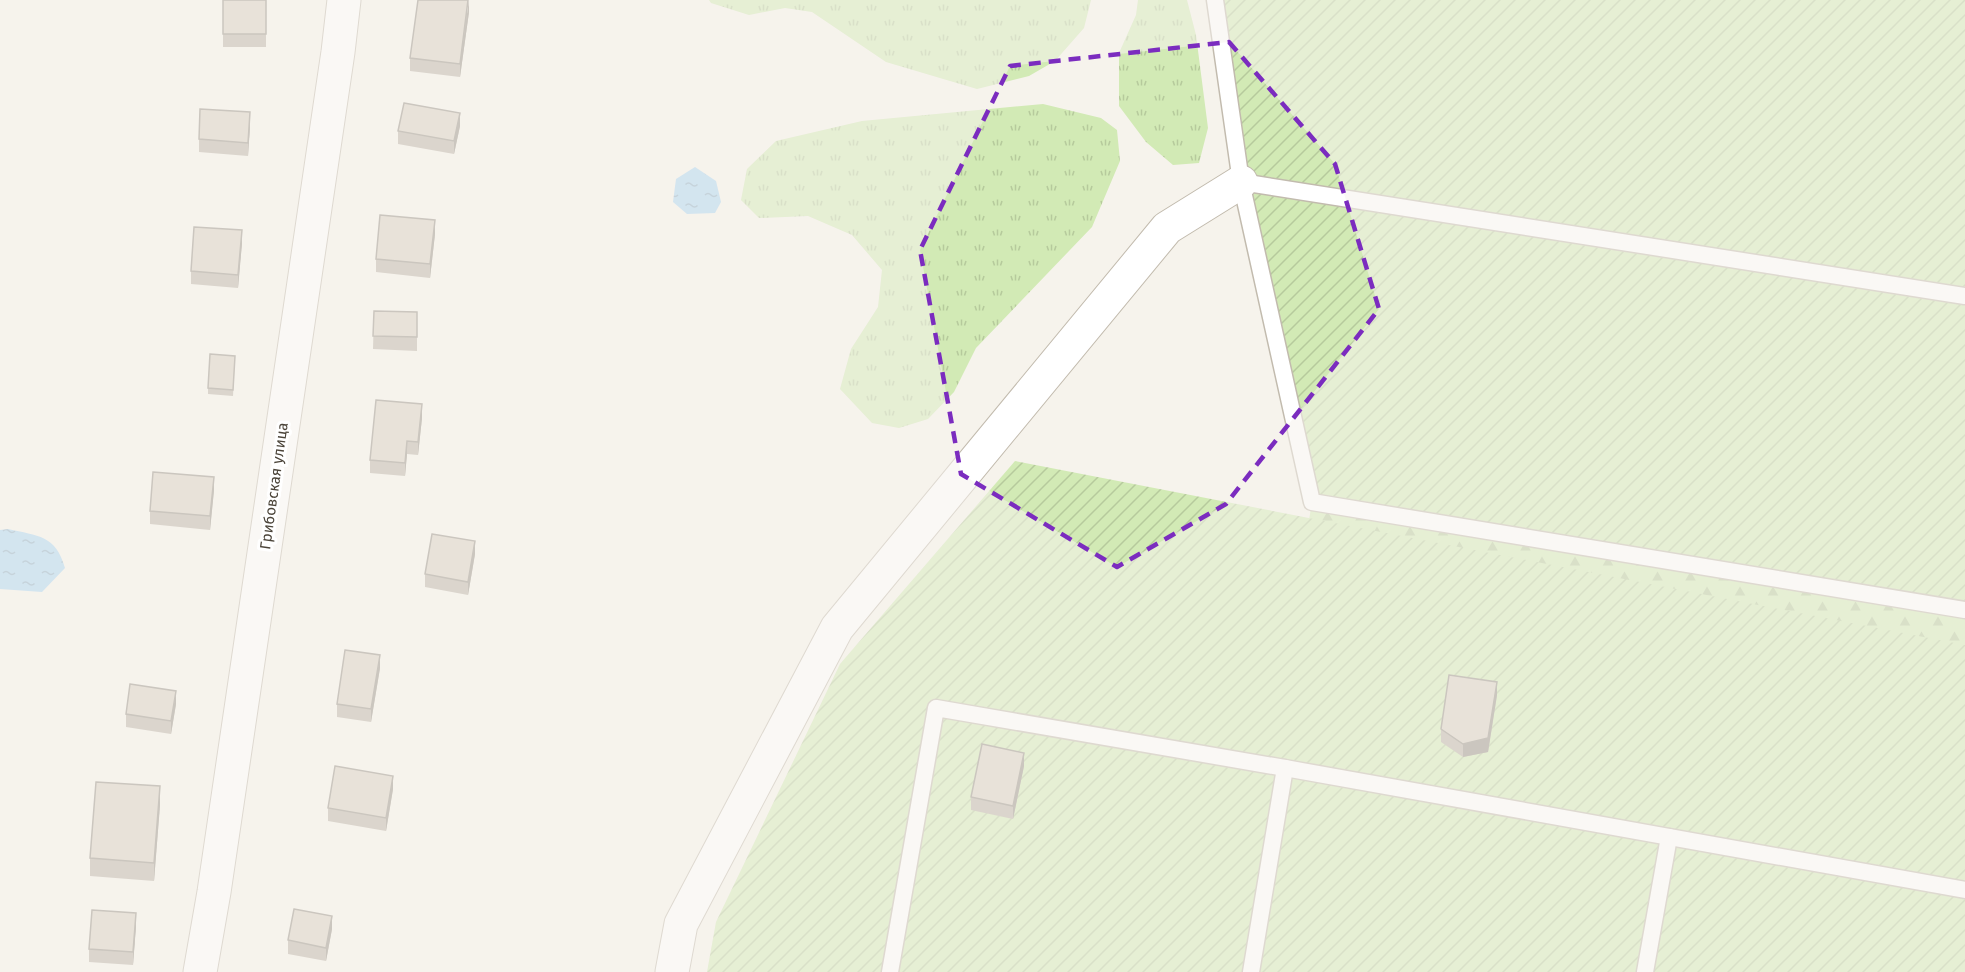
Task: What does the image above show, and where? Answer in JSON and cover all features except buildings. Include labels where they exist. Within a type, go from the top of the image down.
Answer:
[{"type":"street","name":"Грибовская улица","points":[[200,972],[214,892],[344,0]]},
{"type":"street","points":[[672,972],[681,924],[837,628],[1167,228],[1241,182]]},
{"type":"lane","points":[[1215,0],[1241,182],[1312,502],[1965,610]]},
{"type":"lane","points":[[1241,182],[1965,296]]},
{"type":"lane","points":[[890,972],[936,708],[1965,890]]},
{"type":"lane","points":[[1251,972],[1285,768]]},
{"type":"lane","points":[[1645,972],[1669,837]]},
{"type":"highlighted area","points":[[1229,42],[1335,164],[1379,309],[1226,504],[1117,567],[961,474],[920,250],[1010,66]]},
{"type":"green space","points":[[709,0],[1091,0],[1084,28],[1055,61],[1029,76],[977,89],[886,62],[812,12],[785,8],[749,15],[711,3]]},
{"type":"green space","points":[[1138,0],[1187,0],[1196,35],[1208,128],[1199,163],[1173,165],[1146,142],[1119,106],[1119,53],[1136,15]]},
{"type":"green space","points":[[1215,0],[1965,0],[1965,610],[1312,502]]},
{"type":"green space","points":[[1043,104],[1101,118],[1117,130],[1120,161],[1092,227],[976,348],[954,392],[928,419],[899,428],[872,423],[840,389],[851,349],[878,307],[882,270],[852,235],[808,216],[759,218],[741,200],[747,169],[776,141],[862,121]]},
{"type":"green space","points":[[1015,461],[1965,645],[1965,972],[707,972],[716,922],[840,664]]},
{"type":"green space","points":[[1312,502],[1965,610],[1965,656],[1305,545]]},
{"type":"water","points":[[695,167],[716,181],[721,202],[715,213],[687,214],[673,202],[676,179]]},
{"type":"water","points":[[8,529],[37,536],[57,549],[65,568],[42,592],[0,589],[0,530]]}]
